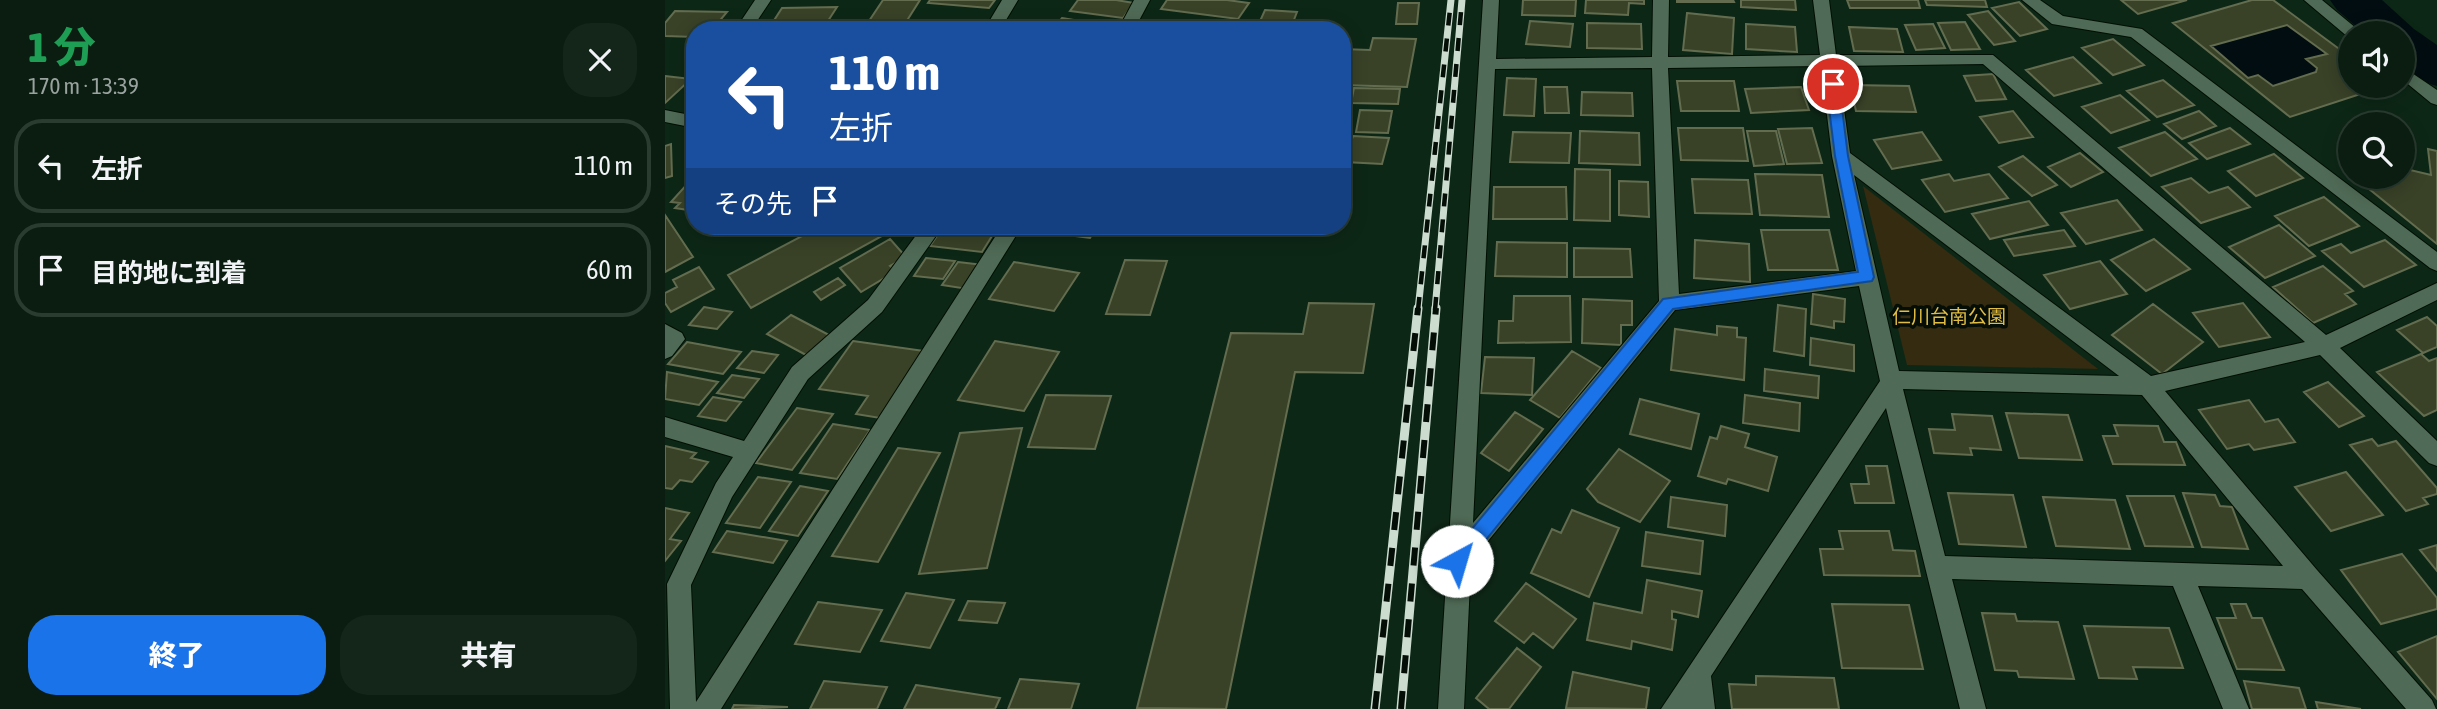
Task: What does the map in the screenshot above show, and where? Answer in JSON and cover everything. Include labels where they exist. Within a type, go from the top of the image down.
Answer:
[{"type":"street","points":[[749,21],[762,0]]},
{"type":"street","points":[[997,21],[1010,0]]},
{"type":"street","points":[[1131,21],[1142,0]]},
{"type":"street","points":[[1451,709],[1457,561],[1491,0],[1482,0]]},
{"type":"street","points":[[1457,561],[1669,303],[1660,64],[1661,0]]},
{"type":"street","points":[[1821,0],[1841,156],[1935,567],[1973,709]]},
{"type":"street","points":[[2029,0],[2058,20],[2136,33],[2437,263]]},
{"type":"street","points":[[2312,0],[2339,21]]},
{"type":"street","points":[[1487,64],[1987,59],[2324,346],[2437,456]]},
{"type":"street","points":[[2415,82],[2437,99]]},
{"type":"street","points":[[665,116],[686,120]]},
{"type":"street","points":[[1841,156],[2148,386],[2308,578],[2423,709]]},
{"type":"street","points":[[683,709],[679,584],[723,489],[800,373],[875,306],[926,235]]},
{"type":"street","points":[[706,709],[1006,235]]},
{"type":"street","points":[[1669,303],[1867,277]]},
{"type":"street","points":[[1893,380],[2148,386],[2324,346],[2437,291]]},
{"type":"street","points":[[665,331],[675,338],[665,350]]},
{"type":"street","points":[[1674,709],[1893,380]]},
{"type":"street","points":[[665,427],[748,452]]},
{"type":"street","points":[[1935,567],[2308,578]]},
{"type":"street","points":[[2181,574],[2236,709]]},
{"type":"street","points":[[1698,674],[1702,709]]},
{"type":"green space","name":"仁川台南公園","points":[[1863,186],[2098,369],[1907,365]]},
{"type":"shaded area","points":[[2287,25],[2327,54],[2306,59],[2317,68],[2316,72],[2273,86],[2258,75],[2248,78],[2211,46]]},
{"type":"building","points":[[883,0],[920,0],[907,21],[869,21]]},
{"type":"building","points":[[930,0],[995,0],[989,8],[928,3]]},
{"type":"building","points":[[1078,0],[1134,3],[1123,18],[1070,11]]},
{"type":"building","points":[[1167,0],[1227,0],[1249,3],[1238,19],[1161,9]]},
{"type":"building","points":[[1523,0],[1576,0],[1575,16],[1522,15]]},
{"type":"building","points":[[1586,0],[1644,0],[1644,4],[1629,3],[1628,15],[1585,13]]},
{"type":"building","points":[[1733,0],[1734,2],[1677,2]]},
{"type":"building","points":[[1741,0],[1795,0],[1796,10],[1741,7]]},
{"type":"building","points":[[1847,0],[1918,0],[1920,8],[1850,8]]},
{"type":"building","points":[[1925,0],[1985,0],[1987,7],[1927,5]]},
{"type":"building","points":[[2121,0],[2187,0],[2138,14]]},
{"type":"building","points":[[2252,0],[2273,0],[2338,48],[2338,98],[2348,98],[2290,117],[2173,23]],"holes":[[[2287,25],[2327,54],[2306,59],[2317,68],[2316,72],[2273,86],[2258,75],[2248,78],[2211,46]]]},
{"type":"building","points":[[2019,2],[2047,29],[2020,36],[1992,8]]},
{"type":"building","points":[[1398,3],[1419,3],[1417,24],[1396,24]]},
{"type":"building","points":[[837,7],[828,21],[774,21],[782,8]]},
{"type":"building","points":[[1265,10],[1297,12],[1294,21],[1260,21]]},
{"type":"building","points":[[675,11],[727,12],[720,21],[686,21],[686,37],[665,36],[665,23]]},
{"type":"building","points":[[1988,11],[2015,41],[1994,45],[1968,15]]},
{"type":"building","points":[[1687,13],[1734,18],[1732,54],[1683,50]]},
{"type":"building","points":[[1062,18],[1080,21],[1060,21]]},
{"type":"building","points":[[1530,21],[1573,24],[1570,47],[1526,44]]},
{"type":"building","points":[[1965,22],[1980,49],[1951,50],[1938,23]]},
{"type":"building","points":[[1587,23],[1641,24],[1642,49],[1587,48]]},
{"type":"building","points":[[1746,24],[1795,27],[1797,52],[1746,49]]},
{"type":"building","points":[[1933,24],[1945,48],[1916,50],[1905,25]]},
{"type":"building","points":[[1849,27],[1897,29],[1903,52],[1854,51]]},
{"type":"building","points":[[1373,38],[1416,39],[1407,87],[1351,85],[1351,49],[1370,50]]},
{"type":"building","points":[[2113,39],[2144,65],[2113,75],[2082,48]]},
{"type":"building","points":[[2073,57],[2101,83],[2054,96],[2026,70]]},
{"type":"building","points":[[1993,74],[2006,99],[1976,101],[1964,76]]},
{"type":"building","points":[[665,76],[686,78],[686,84],[665,103]]},
{"type":"building","points":[[1507,78],[1536,79],[1534,116],[1504,115]]},
{"type":"building","points":[[2163,80],[2194,105],[2157,117],[2127,91]]},
{"type":"building","points":[[1677,81],[1734,81],[1739,111],[1681,111]]},
{"type":"building","points":[[1850,85],[1909,86],[1916,112],[1856,111]]},
{"type":"building","points":[[1544,87],[1567,87],[1569,113],[1545,113]]},
{"type":"building","points":[[1801,87],[1809,110],[1751,113],[1745,89]]},
{"type":"building","points":[[1354,88],[1400,89],[1398,104],[1351,103]]},
{"type":"building","points":[[1582,92],[1632,93],[1633,116],[1581,115]]},
{"type":"building","points":[[2120,95],[2149,120],[2111,133],[2082,107]]},
{"type":"building","points":[[1360,110],[1392,111],[1388,133],[1356,132]]},
{"type":"building","points":[[2013,111],[2033,137],[1999,143],[1980,117]]},
{"type":"building","points":[[2199,111],[2216,126],[2182,139],[2164,124]]},
{"type":"building","points":[[1678,128],[1743,128],[1748,161],[1681,160]]},
{"type":"building","points":[[1812,128],[1822,163],[1787,164],[1778,129]]},
{"type":"building","points":[[2230,128],[2250,144],[2207,159],[2189,143]]},
{"type":"building","points":[[1580,131],[1639,133],[1640,165],[1579,163]]},
{"type":"building","points":[[1747,131],[1776,131],[1784,164],[1754,166]]},
{"type":"building","points":[[1513,132],[1571,133],[1569,163],[1510,162]]},
{"type":"building","points":[[1922,132],[1941,160],[1892,169],[1874,140]]},
{"type":"building","points":[[2165,132],[2197,159],[2151,176],[2119,148]]},
{"type":"building","points":[[1353,136],[1389,138],[1382,164],[1351,162]]},
{"type":"building","points":[[671,144],[672,176],[665,178],[665,146]]},
{"type":"building","points":[[2428,149],[2437,151],[2437,244],[2369,189],[2415,189],[2415,171],[2431,175]]},
{"type":"building","points":[[2080,153],[2103,172],[2071,187],[2048,167]]},
{"type":"building","points":[[2274,154],[2303,178],[2256,196],[2228,171]]},
{"type":"building","points":[[2023,156],[2057,185],[2032,196],[1999,167]]},
{"type":"building","points":[[1575,169],[1610,170],[1610,221],[1574,220]]},
{"type":"building","points":[[1755,174],[1822,175],[1829,217],[1760,215]]},
{"type":"building","points":[[1949,174],[1954,181],[1989,174],[2008,198],[1945,212],[1922,180]]},
{"type":"building","points":[[2191,178],[2209,193],[2228,187],[2250,207],[2201,223],[2162,187]]},
{"type":"building","points":[[1692,179],[1748,180],[1752,214],[1695,213]]},
{"type":"building","points":[[1619,181],[1648,182],[1649,217],[1619,215]]},
{"type":"building","points":[[686,185],[686,210],[675,208],[680,203],[671,202]]},
{"type":"building","points":[[1494,187],[1566,187],[1567,219],[1493,219]]},
{"type":"building","points":[[2324,197],[2359,226],[2309,246],[2275,216]]},
{"type":"building","points":[[2117,200],[2142,230],[2086,244],[2061,213]]},
{"type":"building","points":[[2029,201],[2048,225],[1990,239],[1972,214]]},
{"type":"building","points":[[665,215],[693,257],[665,272]]},
{"type":"building","points":[[2279,225],[2315,256],[2265,278],[2229,247]]},
{"type":"building","points":[[1761,230],[1829,230],[1838,270],[1768,270]]},
{"type":"building","points":[[2064,230],[2075,246],[2014,256],[2004,240]]},
{"type":"building","points":[[804,235],[884,235],[751,308],[728,275]]},
{"type":"building","points":[[938,235],[993,235],[982,252],[930,246]]},
{"type":"building","points":[[1067,235],[1092,235],[1090,238]]},
{"type":"building","points":[[890,239],[906,257],[890,266],[896,271],[861,292],[840,268]]},
{"type":"building","points":[[2154,239],[2190,269],[2146,291],[2111,260]]},
{"type":"building","points":[[1695,240],[1749,244],[1750,282],[1694,278]]},
{"type":"building","points":[[2385,240],[2416,265],[2364,287],[2322,251],[2341,244],[2351,253]]},
{"type":"building","points":[[1497,242],[1567,243],[1567,277],[1495,276]]},
{"type":"building","points":[[1574,248],[1630,249],[1632,277],[1574,277]]},
{"type":"building","points":[[926,258],[955,261],[943,279],[914,276]]},
{"type":"building","points":[[1125,260],[1167,261],[1150,315],[1106,314]]},
{"type":"building","points":[[2100,261],[2127,294],[2070,309],[2044,275]]},
{"type":"building","points":[[958,262],[984,265],[968,289],[942,285]]},
{"type":"building","points":[[1014,262],[1079,273],[1054,311],[989,299]]},
{"type":"building","points":[[2323,266],[2353,291],[2345,294],[2356,304],[2313,323],[2273,287]]},
{"type":"building","points":[[699,267],[714,289],[671,312],[665,303],[665,293],[677,287],[673,280]]},
{"type":"building","points":[[838,278],[845,285],[821,300],[814,292]]},
{"type":"building","points":[[1813,294],[1845,299],[1844,322],[1834,321],[1834,328],[1811,324]]},
{"type":"building","points":[[1514,296],[1570,296],[1571,342],[1498,343],[1499,321],[1513,321]]},
{"type":"building","points":[[1583,299],[1632,301],[1632,325],[1621,325],[1621,345],[1582,343]]},
{"type":"building","points":[[1309,303],[1374,304],[1363,373],[1295,372],[1226,709],[1137,708],[1231,333],[1303,334]]},
{"type":"building","points":[[2243,303],[2270,337],[2219,347],[2193,313]]},
{"type":"building","points":[[2153,304],[2203,342],[2162,374],[2112,335]]},
{"type":"building","points":[[1778,305],[1806,309],[1804,356],[1774,351]]},
{"type":"building","points":[[704,307],[732,312],[717,329],[689,325]]},
{"type":"building","points":[[791,315],[829,335],[806,355],[767,334]]},
{"type":"building","points":[[2427,317],[2437,326],[2437,347],[2423,353],[2397,330]]},
{"type":"building","points":[[1717,326],[1737,328],[1737,337],[1746,338],[1744,380],[1671,370],[1675,329],[1717,335]]},
{"type":"building","points":[[1811,338],[1854,345],[1854,371],[1810,365]]},
{"type":"building","points":[[853,341],[924,351],[880,418],[856,414],[868,396],[819,389]]},
{"type":"building","points":[[995,341],[1059,352],[1024,411],[958,400]]},
{"type":"building","points":[[687,342],[741,352],[723,374],[668,364]]},
{"type":"building","points":[[752,351],[778,355],[764,373],[737,368]]},
{"type":"building","points":[[1572,351],[1601,368],[1560,418],[1530,400]]},
{"type":"building","points":[[2421,354],[2429,361],[2437,358],[2437,410],[2424,416],[2377,372]]},
{"type":"building","points":[[1485,357],[1534,358],[1532,395],[1481,393]]},
{"type":"building","points":[[1765,369],[1819,376],[1818,398],[1764,391]]},
{"type":"building","points":[[667,372],[718,382],[699,405],[665,399]]},
{"type":"building","points":[[732,375],[759,379],[744,398],[717,393]]},
{"type":"building","points":[[2328,382],[2364,416],[2339,427],[2304,392]]},
{"type":"building","points":[[1046,395],[1111,396],[1095,449],[1028,447]]},
{"type":"building","points":[[1745,395],[1800,403],[1799,431],[1743,423]]},
{"type":"building","points":[[713,397],[741,402],[726,421],[698,416]]},
{"type":"building","points":[[1640,399],[1699,414],[1691,449],[1630,434]]},
{"type":"building","points":[[2249,400],[2265,422],[2278,419],[2295,442],[2254,450],[2249,444],[2227,449],[2199,410]]},
{"type":"building","points":[[797,408],[833,414],[792,470],[756,463]]},
{"type":"building","points":[[1515,412],[1543,429],[1509,471],[1481,453]]},
{"type":"building","points":[[2006,413],[2068,415],[2082,460],[2019,458]]},
{"type":"building","points":[[1952,414],[1992,416],[2001,450],[1970,448],[1972,455],[1934,453],[1929,429],[1955,430]]},
{"type":"building","points":[[833,424],[870,430],[837,479],[800,473]]},
{"type":"building","points":[[2114,425],[2158,426],[2164,442],[2176,442],[2185,465],[2113,464],[2103,436],[2118,436]]},
{"type":"building","points":[[1721,426],[1749,434],[1745,447],[1777,457],[1768,491],[1728,479],[1726,484],[1698,476],[1710,437],[1717,439]]},
{"type":"building","points":[[1022,428],[987,568],[919,574],[960,433]]},
{"type":"building","points":[[2372,439],[2378,446],[2396,441],[2437,488],[2437,494],[2423,498],[2428,504],[2406,511],[2350,445]]},
{"type":"building","points":[[665,446],[696,453],[691,458],[708,462],[692,482],[680,480],[672,489],[665,488]]},
{"type":"building","points":[[898,448],[940,453],[878,562],[832,556]]},
{"type":"building","points":[[1619,449],[1670,481],[1640,522],[1598,502],[1587,489]]},
{"type":"building","points":[[1866,466],[1887,466],[1894,503],[1855,503],[1851,484],[1869,484]]},
{"type":"building","points":[[2346,472],[2383,515],[2331,531],[2295,487]]},
{"type":"building","points":[[758,477],[791,482],[760,528],[726,523]]},
{"type":"building","points":[[800,486],[828,491],[798,536],[769,531]]},
{"type":"building","points":[[1948,493],[2013,495],[2026,547],[1959,544]]},
{"type":"building","points":[[2183,493],[2215,495],[2220,506],[2232,507],[2248,549],[2202,547]]},
{"type":"building","points":[[2127,496],[2174,496],[2193,547],[2145,546]]},
{"type":"building","points":[[1671,497],[1727,505],[1725,536],[1668,527]]},
{"type":"building","points":[[2043,497],[2115,500],[2130,549],[2056,546]]},
{"type":"building","points":[[665,508],[689,513],[670,539],[681,541],[665,561]]},
{"type":"building","points":[[1572,510],[1619,528],[1589,597],[1531,573],[1552,529],[1561,533]]},
{"type":"building","points":[[727,531],[787,541],[773,563],[713,552]]},
{"type":"building","points":[[1839,531],[1889,531],[1893,550],[1915,551],[1920,576],[1824,575],[1820,549],[1843,549]]},
{"type":"building","points":[[1646,532],[1703,541],[1700,574],[1642,566]]},
{"type":"building","points":[[2437,545],[2437,571],[2420,550]]},
{"type":"building","points":[[2402,554],[2437,598],[2437,609],[2381,624],[2341,570]]},
{"type":"building","points":[[1647,580],[1702,591],[1698,617],[1672,611],[1672,619],[1676,620],[1672,650],[1632,641],[1631,649],[1587,640],[1594,603],[1642,613]]},
{"type":"building","points":[[1526,583],[1576,619],[1553,648],[1533,633],[1524,643],[1495,621]]},
{"type":"building","points":[[906,593],[954,600],[930,648],[881,641]]},
{"type":"building","points":[[968,601],[1005,603],[997,623],[959,620]]},
{"type":"building","points":[[818,602],[882,610],[860,652],[795,644]]},
{"type":"building","points":[[1832,604],[1909,605],[1923,669],[1842,668]]},
{"type":"building","points":[[2231,604],[2246,604],[2252,618],[2262,618],[2284,670],[2237,669],[2217,618],[2236,618]]},
{"type":"building","points":[[1982,613],[2015,614],[2017,621],[2058,622],[2074,679],[2019,677],[2017,671],[1995,670]]},
{"type":"building","points":[[2084,626],[2169,628],[2183,668],[2133,667],[2137,679],[2099,678]]},
{"type":"building","points":[[2437,636],[2437,699],[2398,652]]},
{"type":"building","points":[[1517,648],[1541,667],[1509,709],[1489,709],[1476,698]]},
{"type":"building","points":[[1573,672],[1649,688],[1646,709],[1566,708]]},
{"type":"building","points":[[1756,676],[1834,678],[1839,709],[1732,709],[1729,684],[1756,685]]},
{"type":"building","points":[[1020,679],[1079,684],[1071,709],[1008,709]]},
{"type":"building","points":[[824,681],[887,687],[877,709],[810,709]]},
{"type":"building","points":[[2244,681],[2299,688],[2306,709],[2252,709]]},
{"type":"building","points":[[916,685],[1000,698],[995,709],[904,709]]},
{"type":"building","points":[[2316,702],[2361,709],[2318,709]]},
{"type":"building","points":[[734,705],[788,707],[732,709]]},
{"type":"waterway","points":[[2353,0],[2378,21]]},
{"type":"waterway","points":[[2415,51],[2437,70]]},
{"type":"railway","points":[[1418,310],[1451,0]]},
{"type":"railway","points":[[1435,310],[1462,0]]},
{"type":"railway","points":[[1375,709],[1418,308]]},
{"type":"railway","points":[[1401,709],[1436,308]]},
{"type":"route","points":[[1457,561],[1669,303],[1867,277],[1841,156],[1833,84]]}]
